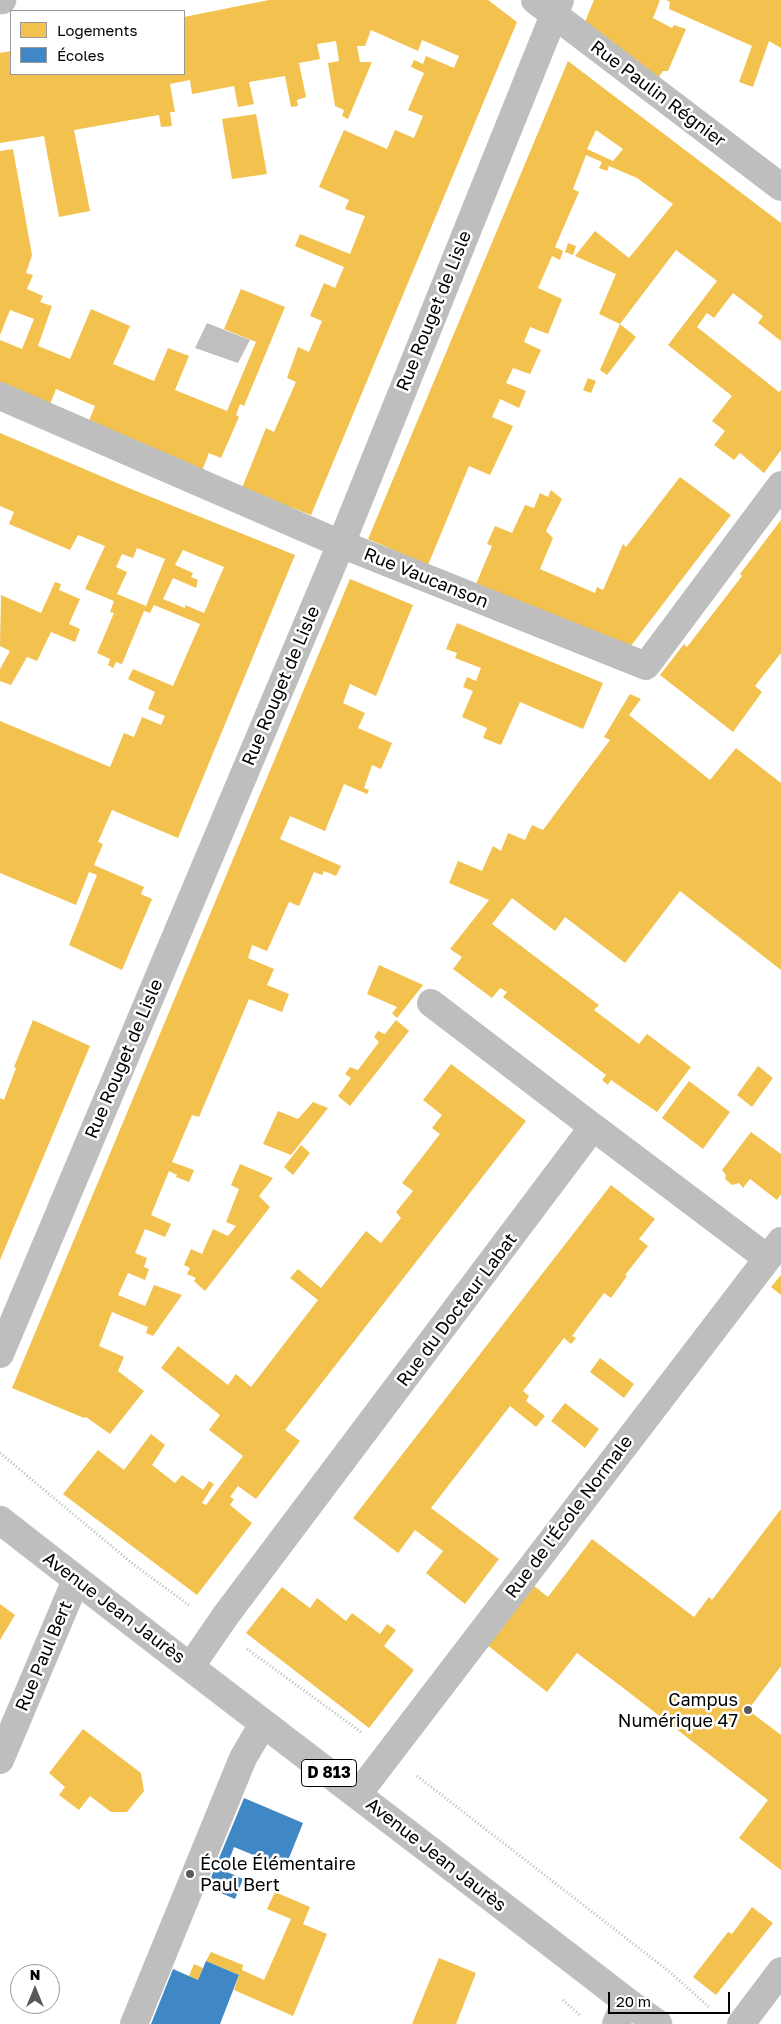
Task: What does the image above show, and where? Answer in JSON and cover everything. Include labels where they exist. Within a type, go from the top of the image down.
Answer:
[{"type":"street","name":"Rue Paulin Régnier","points":[[550,5],[781,187]]},
{"type":"street","name":"Rue Rouget de Lisle","points":[[0,1354],[340,544],[550,5]]},
{"type":"street","name":"Rue Vaucanson","points":[[0,396],[340,544],[646,666],[781,485]]},
{"type":"street","points":[[431,1003],[593,1128],[774,1250]]},
{"type":"street","name":"Rue du Docteur Labat","points":[[191,1666],[226,1615],[593,1128]]},
{"type":"street","name":"Rue de l'École Normale","points":[[358,1794],[774,1250]]},
{"type":"street","name":"Avenue Jean Jaurès","points":[[0,1520],[76,1580],[191,1666],[262,1724],[358,1794],[621,2013],[658,2024]]},
{"type":"street","name":"Rue Paul Bert","points":[[0,1760],[76,1580]]},
{"type":"street","points":[[134,2024],[243,1758],[262,1724]]},
{"type":"street","points":[[741,2024],[781,1971]]},
{"type":"shaded area","points":[[207,323],[250,340],[238,363],[195,348]]},
{"type":"building: Logements","points":[[269,0],[488,0],[517,22],[311,515],[242,488],[266,428],[274,432],[296,382],[287,378],[298,347],[309,352],[322,321],[310,316],[324,283],[335,288],[344,267],[295,246],[300,234],[350,254],[365,216],[345,209],[349,200],[319,187],[344,130],[387,149],[395,130],[414,138],[423,116],[408,110],[424,73],[411,67],[414,60],[423,64],[426,56],[454,68],[459,56],[422,40],[418,51],[371,30],[365,46],[357,46],[360,62],[372,62],[348,119],[342,116],[344,110],[335,106],[328,63],[339,61],[336,41],[317,44],[320,59],[299,63],[306,97],[297,100],[298,106],[291,107],[285,76],[249,82],[254,104],[238,107],[234,86],[192,94],[190,80],[170,84],[175,112],[170,112],[172,126],[161,127],[159,115],[74,130],[90,211],[59,217],[44,136],[0,143],[0,53],[10,51],[10,75],[185,75],[185,17]]},
{"type":"building: Logements","points":[[594,0],[660,0],[653,18],[672,28],[674,25],[686,29],[668,71],[663,71],[658,78],[585,22]]},
{"type":"building: Logements","points":[[666,0],[781,0],[781,48],[769,41],[753,87],[739,82],[752,46],[669,9],[670,2]]},
{"type":"building: Logements","points":[[568,61],[781,223],[781,341],[758,323],[763,316],[733,293],[714,318],[707,313],[697,327],[779,392],[781,390],[781,450],[764,473],[740,453],[734,460],[714,445],[725,431],[712,421],[732,396],[668,345],[717,281],[676,250],[620,324],[599,314],[616,274],[575,256],[595,231],[629,258],[673,204],[637,178],[609,166],[607,171],[599,168],[602,162],[586,155],[573,189],[579,192],[555,247],[563,251],[560,260],[552,256],[538,288],[562,299],[548,334],[530,327],[524,342],[541,350],[530,374],[513,368],[506,383],[526,391],[519,408],[500,399],[492,417],[513,426],[490,475],[469,466],[428,565],[368,539]],"holes":[[[596,130],[623,149],[613,161],[587,149]]]},
{"type":"building: Logements","points":[[256,114],[267,174],[232,179],[222,119]]},
{"type":"building: Logements","points":[[13,149],[32,255],[26,273],[33,275],[27,289],[43,296],[40,302],[52,306],[38,346],[70,359],[91,309],[130,326],[113,364],[154,381],[168,348],[189,356],[175,390],[227,411],[256,342],[224,329],[241,289],[285,307],[244,406],[240,404],[236,415],[239,417],[221,458],[209,453],[202,471],[88,423],[95,406],[56,389],[49,407],[0,387],[0,340],[22,349],[34,319],[10,310],[0,335],[0,151]]},
{"type":"building: Logements","points":[[568,243],[576,246],[573,255],[565,252]]},
{"type":"building: Logements","points":[[620,324],[636,337],[607,375],[600,370]]},
{"type":"building: Logements","points":[[588,378],[596,381],[591,393],[583,390]]},
{"type":"building: Logements","points":[[0,433],[131,489],[295,555],[178,838],[112,810],[98,842],[103,844],[94,865],[144,887],[141,894],[152,899],[122,970],[69,945],[97,875],[89,872],[76,905],[0,873],[0,721],[110,767],[124,733],[134,737],[142,717],[161,725],[165,716],[148,709],[155,692],[128,679],[133,669],[173,686],[200,624],[154,605],[150,613],[144,611],[122,664],[116,662],[113,668],[108,665],[110,659],[97,653],[114,613],[110,612],[114,601],[85,589],[105,546],[78,535],[70,550],[9,524],[14,512],[0,506]],"holes":[[[137,548],[165,559],[146,606],[117,594],[127,572],[116,567],[122,554],[133,558]],[[183,550],[224,567],[204,613],[163,599],[173,578],[196,588],[198,580],[191,577],[193,573],[175,565]]]},
{"type":"building: Logements","points":[[680,477],[731,515],[630,647],[476,584],[492,546],[487,544],[495,526],[512,533],[525,505],[534,508],[540,493],[548,497],[551,490],[562,499],[546,531],[553,538],[540,569],[595,593],[597,587],[603,590],[623,544],[626,547]]},
{"type":"building: Logements","points":[[781,520],[781,653],[755,686],[762,692],[733,732],[660,675],[684,644],[687,647],[742,576],[740,574]]},
{"type":"building: Logements","points":[[350,579],[413,605],[376,696],[350,684],[343,703],[365,713],[358,728],[392,743],[381,769],[372,765],[364,788],[369,790],[367,794],[344,784],[325,831],[290,816],[280,839],[341,866],[336,876],[324,871],[322,875],[314,872],[299,906],[289,902],[267,951],[252,945],[248,958],[274,969],[267,985],[289,994],[282,1012],[249,999],[199,1117],[192,1115],[172,1162],[194,1170],[189,1182],[176,1177],[177,1175],[169,1171],[151,1215],[171,1224],[165,1237],[145,1229],[135,1253],[147,1258],[144,1267],[149,1269],[145,1280],[128,1273],[118,1295],[145,1306],[154,1285],[182,1295],[153,1336],[146,1333],[148,1327],[112,1312],[99,1346],[124,1357],[118,1371],[144,1391],[110,1434],[86,1417],[84,1418],[12,1388]]},
{"type":"building: Logements","points":[[55,582],[61,584],[59,590],[80,599],[69,624],[80,629],[75,642],[51,632],[37,661],[27,657],[11,685],[0,681],[0,669],[10,651],[0,646],[1,595],[41,613]]},
{"type":"building: Logements","points":[[457,623],[603,683],[583,729],[520,702],[501,745],[483,738],[487,728],[462,717],[473,691],[463,687],[467,677],[476,681],[481,668],[455,658],[457,653],[446,649]]},
{"type":"building: Logements","points":[[630,694],[641,699],[629,715],[710,780],[736,748],[781,783],[781,970],[680,891],[625,963],[565,917],[555,931],[512,898],[492,924],[599,1005],[594,1010],[639,1044],[647,1034],[691,1067],[657,1112],[611,1080],[608,1085],[602,1080],[606,1075],[503,997],[507,992],[500,988],[492,998],[453,969],[462,957],[450,949],[489,900],[449,883],[458,861],[482,871],[493,846],[501,851],[508,833],[525,840],[532,825],[543,830],[610,740],[604,737]]},
{"type":"building: Logements","points":[[379,965],[423,985],[397,1018],[392,1013],[397,1007],[367,994]]},
{"type":"building: Logements","points":[[33,1020],[90,1046],[0,1260],[0,1098],[4,1100],[16,1068],[14,1067]]},
{"type":"building: Logements","points":[[396,1020],[409,1031],[350,1106],[338,1096],[351,1078],[345,1074],[350,1067],[358,1070],[379,1042],[374,1037],[378,1031],[385,1034]]},
{"type":"building: Logements","points":[[451,1064],[526,1121],[285,1430],[300,1441],[256,1499],[238,1486],[230,1497],[234,1499],[230,1505],[252,1523],[197,1595],[63,1494],[98,1450],[124,1470],[151,1434],[165,1445],[152,1465],[175,1483],[182,1475],[203,1490],[209,1481],[214,1484],[202,1503],[206,1505],[243,1456],[209,1430],[220,1415],[161,1368],[178,1346],[228,1385],[236,1374],[251,1387],[318,1300],[290,1278],[298,1269],[321,1288],[366,1231],[381,1243],[401,1218],[396,1212],[413,1191],[402,1183],[440,1134],[432,1128],[442,1115],[423,1100]]},
{"type":"building: Logements","points":[[758,1066],[773,1078],[752,1107],[737,1095]]},
{"type":"building: Logements","points":[[689,1081],[730,1112],[703,1149],[662,1118]]},
{"type":"building: Logements","points":[[313,1102],[328,1108],[291,1155],[263,1144],[278,1111],[298,1119]]},
{"type":"building: Logements","points":[[751,1132],[781,1154],[781,1194],[777,1200],[750,1179],[743,1188],[739,1183],[732,1185],[725,1179],[726,1175],[722,1170]]},
{"type":"building: Logements","points":[[301,1145],[310,1153],[293,1175],[284,1167]]},
{"type":"building: Logements","points":[[240,1164],[273,1178],[259,1196],[270,1207],[205,1291],[194,1281],[196,1278],[187,1274],[190,1268],[184,1265],[191,1249],[202,1254],[213,1229],[228,1236],[236,1226],[226,1222],[239,1189],[231,1185]]},
{"type":"building: Logements","points":[[611,1185],[655,1219],[639,1239],[648,1246],[625,1275],[627,1276],[611,1298],[604,1293],[572,1336],[576,1338],[571,1344],[564,1338],[523,1391],[529,1396],[526,1401],[545,1416],[536,1427],[510,1406],[431,1508],[499,1559],[465,1604],[426,1573],[443,1551],[415,1530],[398,1553],[353,1518]]},
{"type":"building: Logements","points":[[781,1275],[781,1295],[771,1287]]},
{"type":"building: Logements","points":[[600,1358],[634,1384],[624,1398],[590,1372]]},
{"type":"building: Logements","points":[[565,1403],[599,1429],[585,1448],[551,1421]]},
{"type":"building: Logements","points":[[781,1509],[781,1666],[748,1710],[781,1735],[781,1870],[739,1838],[768,1800],[622,1687],[577,1653],[547,1692],[487,1645],[533,1585],[548,1597],[592,1539],[694,1617],[709,1597],[712,1600]]},
{"type":"building: Logements","points":[[282,1587],[310,1608],[317,1598],[346,1621],[352,1613],[380,1634],[387,1624],[396,1630],[384,1646],[414,1670],[369,1728],[246,1633]]},
{"type":"building: Logements","points":[[0,1604],[15,1615],[0,1640]]},
{"type":"building: Logements","points":[[83,1729],[141,1773],[144,1791],[127,1812],[111,1812],[90,1796],[79,1810],[59,1795],[65,1787],[49,1773]]},
{"type":"building: Logements","points":[[275,1892],[310,1907],[303,1924],[327,1934],[293,2016],[234,1990],[239,1975],[206,1961],[211,1952],[243,1965],[242,1970],[264,1980],[291,1919],[267,1909]]},
{"type":"building: Logements","points":[[752,1907],[773,1923],[716,1995],[693,1977],[728,1932],[732,1934]]},
{"type":"building: Logements","points":[[439,1958],[476,1973],[456,2024],[412,2024]]},
{"type":"building: Logements","points":[[194,1964],[203,1968],[198,1980],[189,1976]]},
{"type":"building: Écoles","points":[[244,1798],[303,1823],[285,1868],[234,1847],[225,1871],[243,1879],[235,1899],[207,1887]]},
{"type":"building: Écoles","points":[[206,1961],[239,1975],[220,2024],[151,2024],[173,1969],[198,1980]]},
{"type":"place","name":"Campus Numérique 47","points":[[748,1710]]},
{"type":"place","name":"École Élémentaire Paul Bert","points":[[190,1874]]}]
